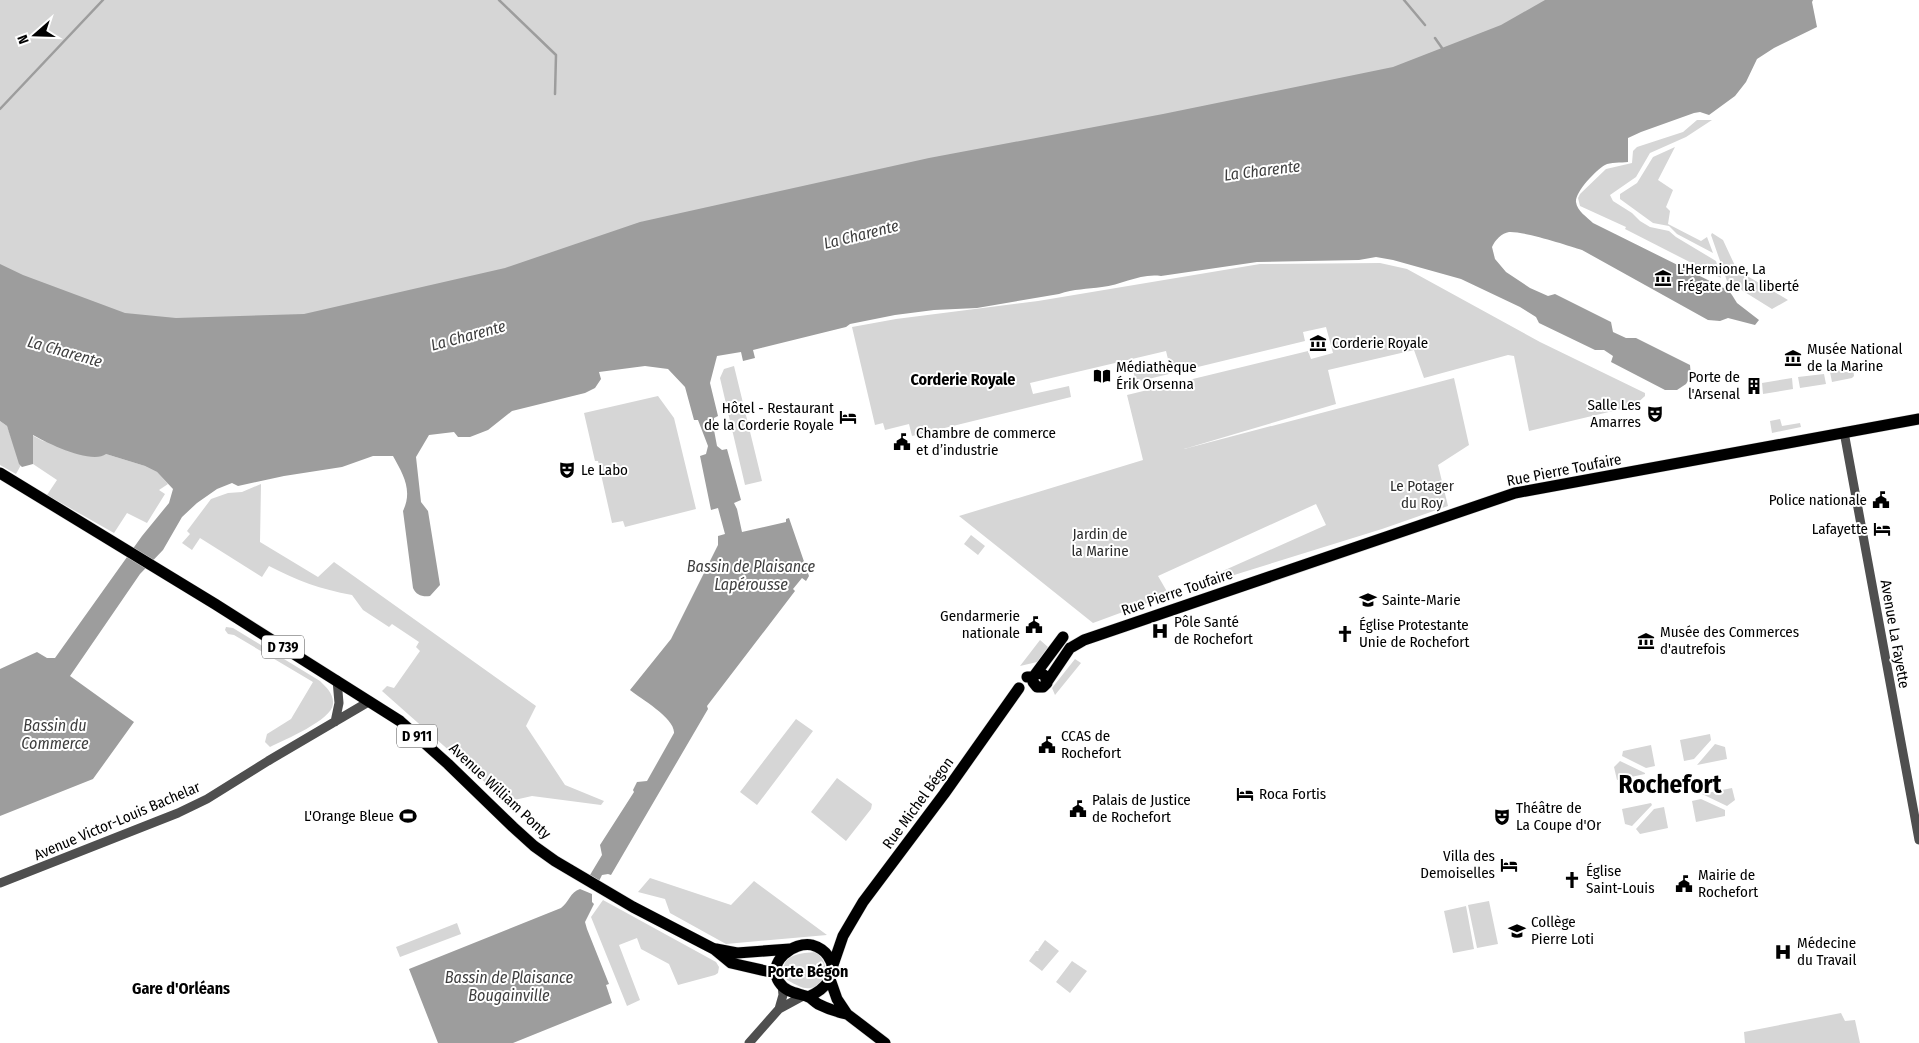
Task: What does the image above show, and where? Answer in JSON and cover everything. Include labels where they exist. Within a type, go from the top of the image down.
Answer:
[{"type":"main road","name":"Rue Pierre Toufaire","points":[[1068,642],[1084,640],[1515,493],[1919,419]]},
{"type":"main road","name":"Avenue William Ponty","points":[[0,473],[370,701],[400,721],[428,745],[534,846],[578,876],[714,949]]},
{"type":"main road","name":"Rue Michel Bégon","points":[[833,965],[843,936],[863,902],[944,794],[1032,683],[1068,642]]},
{"type":"main road","points":[[819,947],[843,936]]},
{"type":"main road","points":[[806,997],[820,991],[830,979],[833,965],[829,957],[819,947],[808,944],[790,949],[778,962],[775,973],[782,985],[789,991],[806,997],[834,1012],[847,1014]]},
{"type":"main road","name":"D 911","points":[[714,949],[737,953],[790,949]]},
{"type":"main road","name":"D 911","points":[[714,949],[731,962],[775,973]]},
{"type":"main road","points":[[830,979],[838,999],[847,1014],[885,1043]]},
{"type":"street","name":"Avenue La Fayette","points":[[1844,432],[1919,840]]},
{"type":"street","points":[[335,722],[339,702],[337,680]]},
{"type":"street","name":"Avenue Victor-Louis Bachelar","points":[[0,883],[178,813],[207,799],[370,701]]},
{"type":"street","points":[[779,1009],[783,995],[782,985]]},
{"type":"street","points":[[749,1043],[779,1009],[806,997]]},
{"type":"green space","points":[[0,0],[1604,0],[1438,83],[525,296],[155,338],[0,295]]},
{"type":"green space","points":[[1697,120],[1712,120],[1686,137],[1650,153],[1636,177],[1610,195],[1613,201],[1632,213],[1640,221],[1650,227],[1669,231],[1716,261],[1721,278],[1625,229],[1626,227],[1580,206],[1578,198],[1606,169],[1632,163],[1633,151],[1637,147],[1683,132]]},
{"type":"green space","points":[[1675,147],[1658,180],[1673,190],[1666,207],[1670,211],[1668,224],[1701,241],[1707,237],[1713,253],[1677,234],[1669,226],[1653,223],[1620,199],[1620,194],[1637,183],[1653,157]]},
{"type":"green space","points":[[1712,233],[1723,240],[1737,270],[1788,300],[1772,309],[1727,281],[1711,235]]},
{"type":"green space","points":[[1380,263],[1407,269],[1540,342],[1645,393],[1645,396],[1634,406],[1529,431],[1514,356],[1508,355],[1424,378],[1414,350],[1328,370],[1336,404],[1184,449],[1454,378],[1469,445],[1438,465],[1448,506],[1382,529],[1218,580],[1216,574],[1326,525],[1316,504],[1158,576],[1169,595],[1093,623],[959,516],[1143,460],[1127,395],[1308,351],[1311,359],[1333,353],[1326,327],[1303,332],[1305,341],[1136,382],[1133,371],[1169,363],[1166,351],[1030,383],[1033,394],[1069,386],[1071,397],[912,436],[909,424],[885,430],[883,423],[875,425],[852,327],[896,319],[1038,301],[1260,264]]},
{"type":"green space","points":[[734,366],[762,481],[745,485],[720,378],[724,369]]},
{"type":"green space","points":[[1853,368],[1854,376],[1852,378],[1832,382],[1830,372]]},
{"type":"green space","points":[[1824,374],[1826,384],[1800,388],[1798,377]]},
{"type":"green space","points":[[1792,378],[1793,389],[1763,394],[1762,383]]},
{"type":"green space","points":[[658,396],[674,418],[696,509],[625,527],[623,521],[612,523],[598,461],[595,461],[584,413]]},
{"type":"green space","points":[[1780,419],[1782,426],[1800,423],[1801,427],[1772,433],[1770,421]]},
{"type":"green space","points":[[0,421],[7,426],[21,465],[16,474],[0,465]]},
{"type":"green space","points":[[32,435],[43,441],[106,454],[145,466],[157,472],[168,484],[159,490],[165,494],[147,523],[127,513],[114,533],[47,495],[57,480],[33,464]]},
{"type":"green space","points":[[261,484],[260,542],[318,577],[334,562],[536,706],[526,726],[565,785],[604,801],[601,805],[532,796],[510,801],[505,800],[382,691],[387,686],[394,688],[420,651],[416,647],[419,642],[392,624],[389,627],[363,610],[352,595],[309,584],[269,566],[262,577],[200,538],[192,550],[182,543],[190,534],[187,531],[211,499],[228,493],[242,492]]},
{"type":"green space","points":[[971,535],[985,546],[978,555],[964,544]]},
{"type":"green space","points":[[226,627],[233,628],[320,681],[332,697],[333,704],[331,710],[316,723],[270,747],[265,742],[267,734],[291,719],[313,682],[234,635],[228,634],[225,630]]},
{"type":"green space","points":[[1040,640],[1048,647],[1037,662],[1020,666]]},
{"type":"green space","points":[[1075,659],[1081,663],[1055,695],[1052,688]]},
{"type":"green space","points":[[796,719],[813,731],[757,805],[740,792]]},
{"type":"green space","points":[[1710,734],[1711,740],[1694,759],[1684,761],[1680,740]]},
{"type":"green space","points":[[1715,744],[1725,747],[1727,759],[1697,765]]},
{"type":"green space","points":[[1651,745],[1655,766],[1646,768],[1622,756],[1623,751]]},
{"type":"green space","points":[[1620,761],[1645,774],[1617,780],[1614,767]]},
{"type":"green space","points":[[837,778],[872,804],[871,809],[846,841],[811,812]]},
{"type":"green space","points":[[1732,788],[1735,800],[1727,806],[1702,794]]},
{"type":"green space","points":[[1701,799],[1725,810],[1725,816],[1696,822],[1692,801]]},
{"type":"green space","points":[[1651,803],[1652,805],[1632,826],[1625,824],[1622,809]]},
{"type":"green space","points":[[1664,807],[1668,828],[1640,834],[1636,829],[1654,809]]},
{"type":"green space","points":[[650,878],[731,905],[754,881],[827,935],[726,944],[670,913],[665,899],[638,892]]},
{"type":"green space","points":[[603,900],[716,962],[719,967],[718,973],[678,985],[669,964],[641,949],[637,938],[619,945],[640,1000],[627,1006],[591,917]]},
{"type":"green space","points":[[1489,901],[1498,944],[1477,948],[1468,905]]},
{"type":"green space","points":[[1466,906],[1474,949],[1453,953],[1444,911]]},
{"type":"green space","points":[[457,923],[461,934],[400,957],[396,947]]},
{"type":"green space","points":[[1045,940],[1059,951],[1042,971],[1029,961],[1036,951],[1039,951]]},
{"type":"green space","points":[[816,952],[825,965],[824,982],[806,988],[787,980],[784,966],[790,957],[802,953]]},
{"type":"green space","points":[[1072,961],[1087,971],[1070,993],[1056,982]]},
{"type":"green space","points":[[1841,1013],[1845,1021],[1855,1020],[1860,1043],[1745,1043],[1744,1032]]},
{"type":"water","points":[[1545,0],[1813,0],[1817,27],[1774,48],[1757,59],[1746,82],[1735,96],[1709,115],[1700,112],[1694,113],[1628,138],[1628,162],[1610,163],[1601,168],[1587,182],[1579,193],[1576,202],[1578,208],[1593,223],[1728,290],[1737,303],[1759,320],[1755,325],[1728,318],[1720,321],[1708,320],[1582,250],[1556,242],[1509,232],[1499,237],[1492,247],[1495,259],[1506,272],[1530,288],[1548,296],[1555,294],[1611,322],[1613,332],[1626,338],[1636,338],[1690,365],[1691,376],[1686,384],[1677,390],[1665,390],[1611,362],[1613,356],[1604,350],[1595,350],[1539,323],[1536,317],[1520,307],[1461,279],[1376,257],[1359,260],[1257,262],[1161,276],[1146,276],[1109,286],[1075,290],[977,308],[934,310],[850,324],[846,327],[753,350],[755,358],[743,361],[741,352],[717,356],[710,383],[718,416],[714,418],[714,430],[717,446],[722,450],[727,449],[741,500],[734,503],[742,532],[786,522],[786,519],[789,518],[809,576],[806,581],[802,578],[793,589],[795,591],[707,706],[708,709],[611,875],[602,875],[599,881],[590,875],[602,855],[600,845],[634,792],[633,790],[637,782],[647,781],[674,733],[673,727],[663,715],[630,690],[671,639],[718,545],[718,536],[725,534],[718,508],[711,510],[700,456],[706,454],[708,446],[698,420],[694,420],[685,387],[668,369],[645,366],[599,372],[601,379],[595,388],[585,393],[512,411],[488,430],[470,437],[458,437],[454,432],[429,435],[416,457],[421,502],[428,511],[440,585],[430,596],[420,595],[413,588],[403,511],[407,496],[406,482],[393,456],[373,456],[342,467],[284,476],[238,486],[232,483],[217,489],[197,503],[182,517],[163,550],[140,574],[70,676],[134,722],[93,779],[0,816],[0,669],[37,652],[47,658],[55,658],[142,536],[169,503],[173,489],[157,472],[145,466],[106,454],[99,457],[80,455],[33,435],[33,464],[22,467],[19,464],[7,426],[0,421],[0,264],[23,275],[125,313],[176,318],[304,314],[505,268],[640,222],[929,158],[1163,114],[1393,67],[1501,25]]},
{"type":"water","name":"Bassin de Plaisance Bougainville","points":[[580,889],[592,894],[592,902],[594,904],[585,922],[609,984],[606,985],[612,1003],[513,1043],[438,1043],[409,969],[561,908],[574,892]]},
{"type":"waterway","points":[[0,109],[103,0]]},
{"type":"waterway","points":[[499,0],[556,55],[555,94]]},
{"type":"waterway","points":[[1404,0],[1425,25]]},
{"type":"waterway","points":[[1435,38],[1442,48]]},
{"type":"place","name":"L'Hermione, La Frégate de la liberté","points":[[1663,278]]},
{"type":"place","name":"Corderie Royale","points":[[1318,343]]},
{"type":"place","name":"Musée National de la Marine","points":[[1793,358]]},
{"type":"place","name":"Médiathèque Érik Orsenna","points":[[1102,376]]},
{"type":"place","name":"Porte de l'Arsenal","points":[[1754,386]]},
{"type":"place","name":"Salle Les Amarres","points":[[1655,414]]},
{"type":"place","name":"Hôtel - Restaurant de la Corderie Royale","points":[[848,417]]},
{"type":"place","name":"Chambre de commerce et d’industrie","points":[[902,442]]},
{"type":"place","name":"Le Labo","points":[[567,470]]},
{"type":"place","name":"Police nationale","points":[[1881,500]]},
{"type":"place","name":"Lafayette","points":[[1882,529]]},
{"type":"place","name":"Sainte-Marie","points":[[1368,600]]},
{"type":"place","name":"Gendarmerie nationale","points":[[1034,625]]},
{"type":"place","name":"Pôle Santé de Rochefort","points":[[1160,631]]},
{"type":"place","name":"Église Protestante Unie de Rochefort","points":[[1345,634]]},
{"type":"place","name":"Musée des Commerces d'autrefois","points":[[1646,641]]},
{"type":"place","name":"CCAS de Rochefort","points":[[1047,745]]},
{"type":"place","name":"Roca Fortis","points":[[1245,794]]},
{"type":"place","name":"Palais de Justice de Rochefort","points":[[1078,809]]},
{"type":"place","name":"L'Orange Bleue","points":[[408,816]]},
{"type":"place","name":"Théâtre de La Coupe d'Or","points":[[1502,817]]},
{"type":"place","name":"Villa des Demoiselles","points":[[1509,865]]},
{"type":"place","name":"Église Saint-Louis","points":[[1572,880]]},
{"type":"place","name":"Mairie de Rochefort","points":[[1684,884]]},
{"type":"place","name":"Collège Pierre Loti","points":[[1517,931]]},
{"type":"place","name":"Médecine du Travail","points":[[1783,952]]},
{"type":"district","name":"Corderie Royale","points":[[963,379]]},
{"type":"district","name":"Rochefort","points":[[1670,784]]},
{"type":"district","name":"Porte Bégon","points":[[808,971]]},
{"type":"district","name":"Gare d'Orléans","points":[[181,988]]},
{"type":"water label","name":"La Charente","points":[[1262,170]]},
{"type":"water label","name":"La Charente","points":[[861,234]]},
{"type":"water label","name":"La Charente","points":[[468,335]]},
{"type":"water label","name":"La Charente","points":[[65,351]]},
{"type":"water label","name":"Bassin de Plaisance Lapérousse","points":[[751,575]]},
{"type":"water label","name":"Bassin du Commerce","points":[[55,734]]},
{"type":"park label","name":"Le Potager du Roy","points":[[1422,494]]},
{"type":"park label","name":"Jardin de la Marine","points":[[1100,542]]}]
